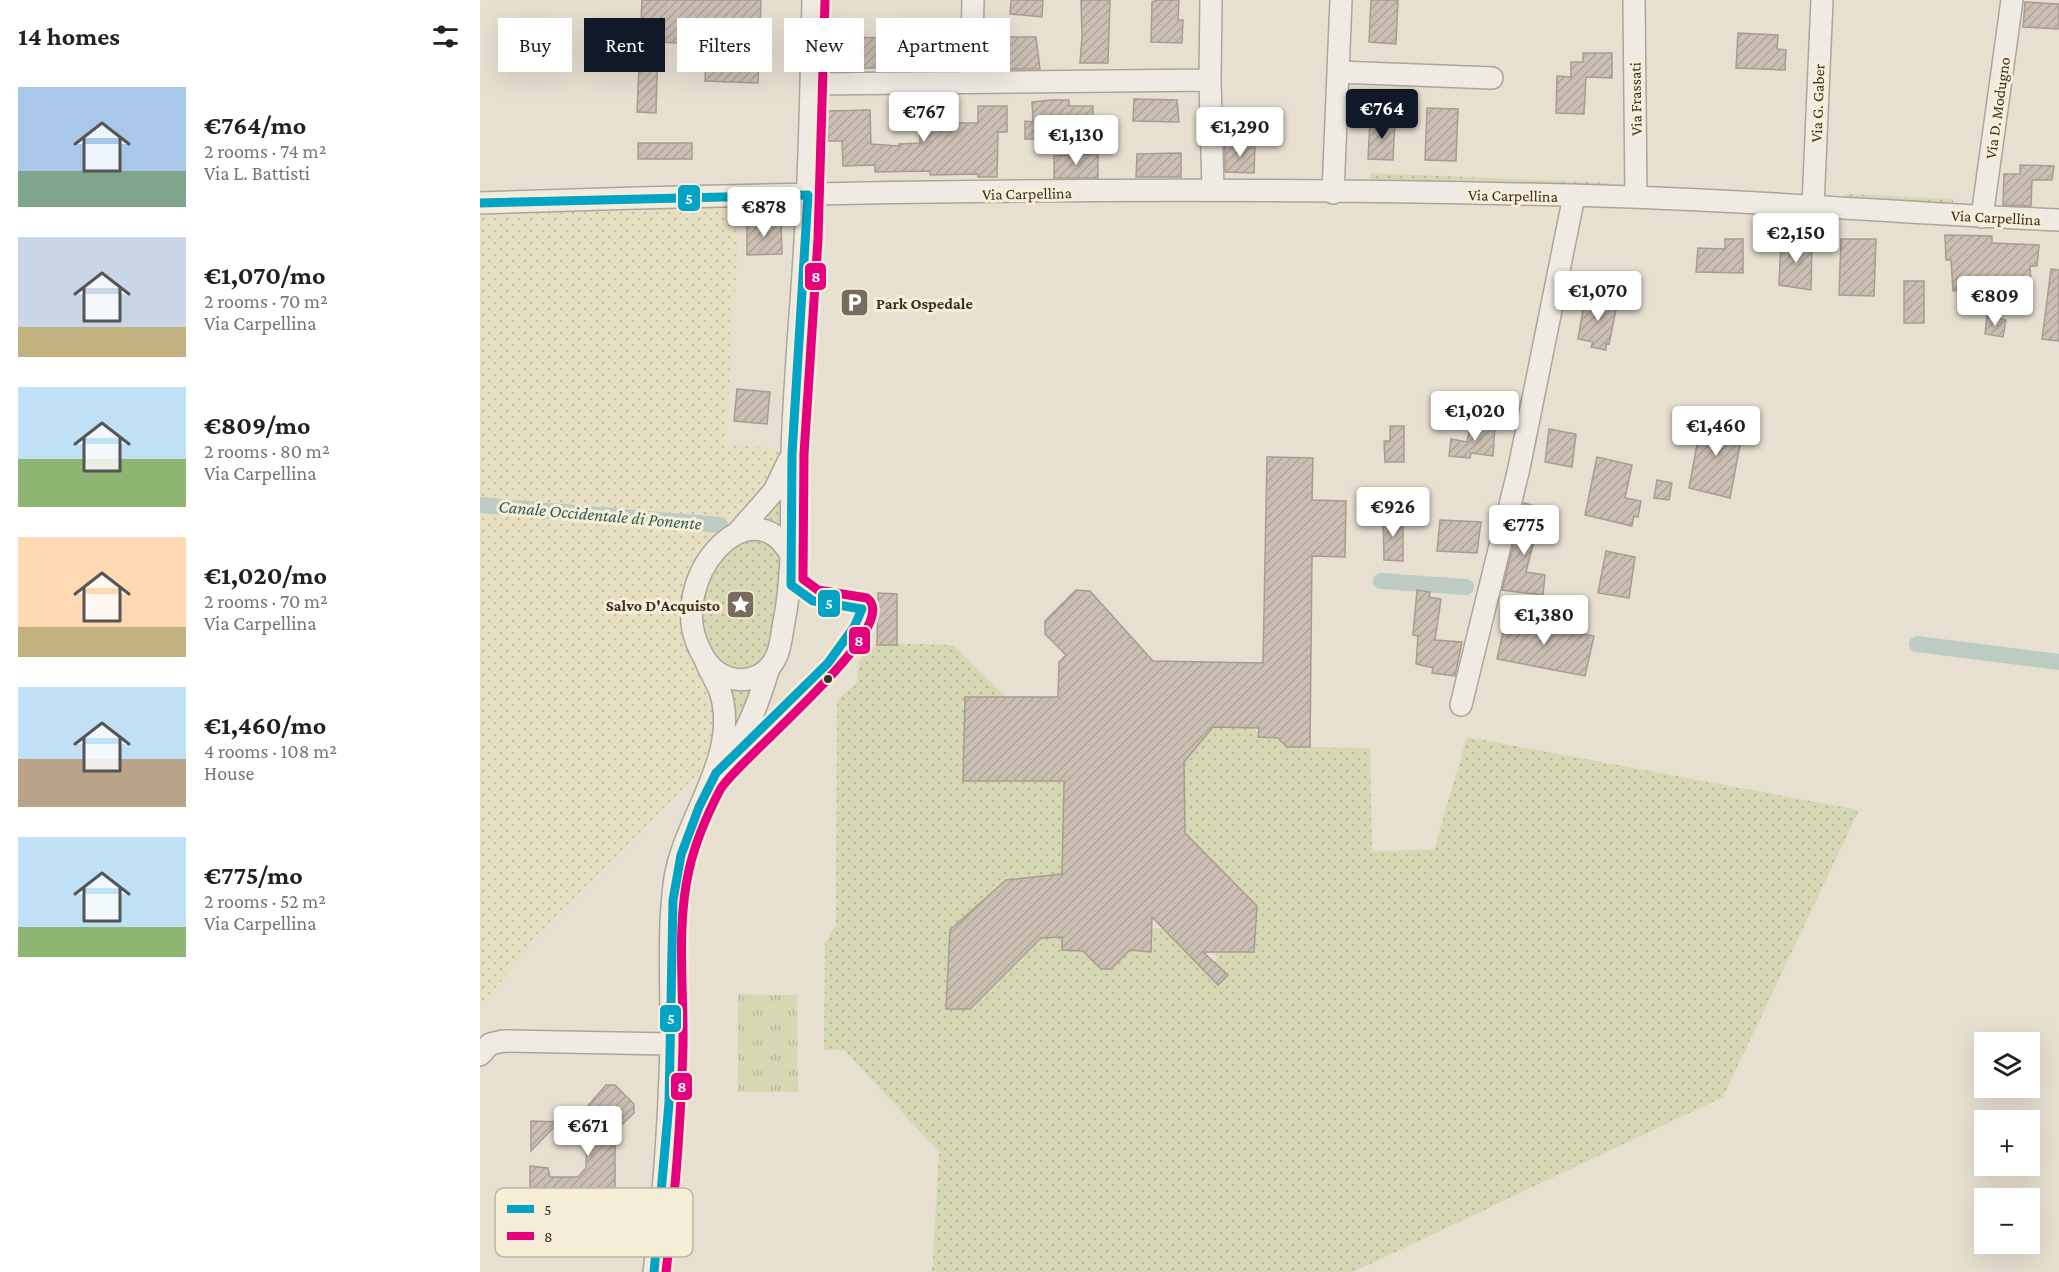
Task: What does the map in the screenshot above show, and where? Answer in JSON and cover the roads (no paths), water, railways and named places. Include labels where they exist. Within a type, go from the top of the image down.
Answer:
[{"type":"street","points":[[711,782],[734,754],[746,733],[756,711],[768,671],[778,654],[784,624],[792,557],[792,454],[808,195],[813,0]]},
{"type":"street","points":[[972,82],[974,0]]},
{"type":"street","points":[[1211,0],[1209,80],[1213,190]]},
{"type":"street","points":[[1333,193],[1341,0]]},
{"type":"street","name":"Via Frassati","points":[[1634,0],[1636,198]]},
{"type":"street","name":"Via G. Gaber","points":[[1813,206],[1822,0]]},
{"type":"street","name":"Via D. Modugno","points":[[1982,216],[2012,0]]},
{"type":"street","points":[[1338,72],[1492,78]]},
{"type":"street","points":[[811,84],[1209,80]]},
{"type":"street","name":"Via Carpellina","points":[[480,203],[808,195],[1213,190],[1636,198],[2059,220]]},
{"type":"street","name":"Via Carpellina","points":[[1461,705],[1519,468],[1574,196]]},
{"type":"street","points":[[663,1188],[671,1044],[670,938],[676,877],[687,838],[711,782],[721,742],[724,715],[720,692],[694,639],[690,619],[692,598],[697,576],[708,559],[721,544],[738,532],[774,491],[792,454]]},
{"type":"street","points":[[738,532],[755,529],[774,535],[786,546],[792,557]]},
{"type":"street","points":[[706,662],[718,672],[744,679],[756,678],[768,671]]},
{"type":"street","points":[[480,1056],[490,1044],[503,1041],[671,1044]]},
{"type":"street","points":[[654,1272],[656,1257]]},
{"type":"waterway","name":"Canale Occidentale di Ponente","points":[[480,505],[720,525]]},
{"type":"waterway","name":"Canale Occidentale di Ponente","points":[[1381,581],[1466,587]]},
{"type":"waterway","name":"Canale Occidentale di Ponente","points":[[1917,644],[2059,662]]},
{"type":"place","name":"Park Ospedale","points":[[855,303]]},
{"type":"place","name":"Salvo D'Acquisto","points":[[741,605]]}]
